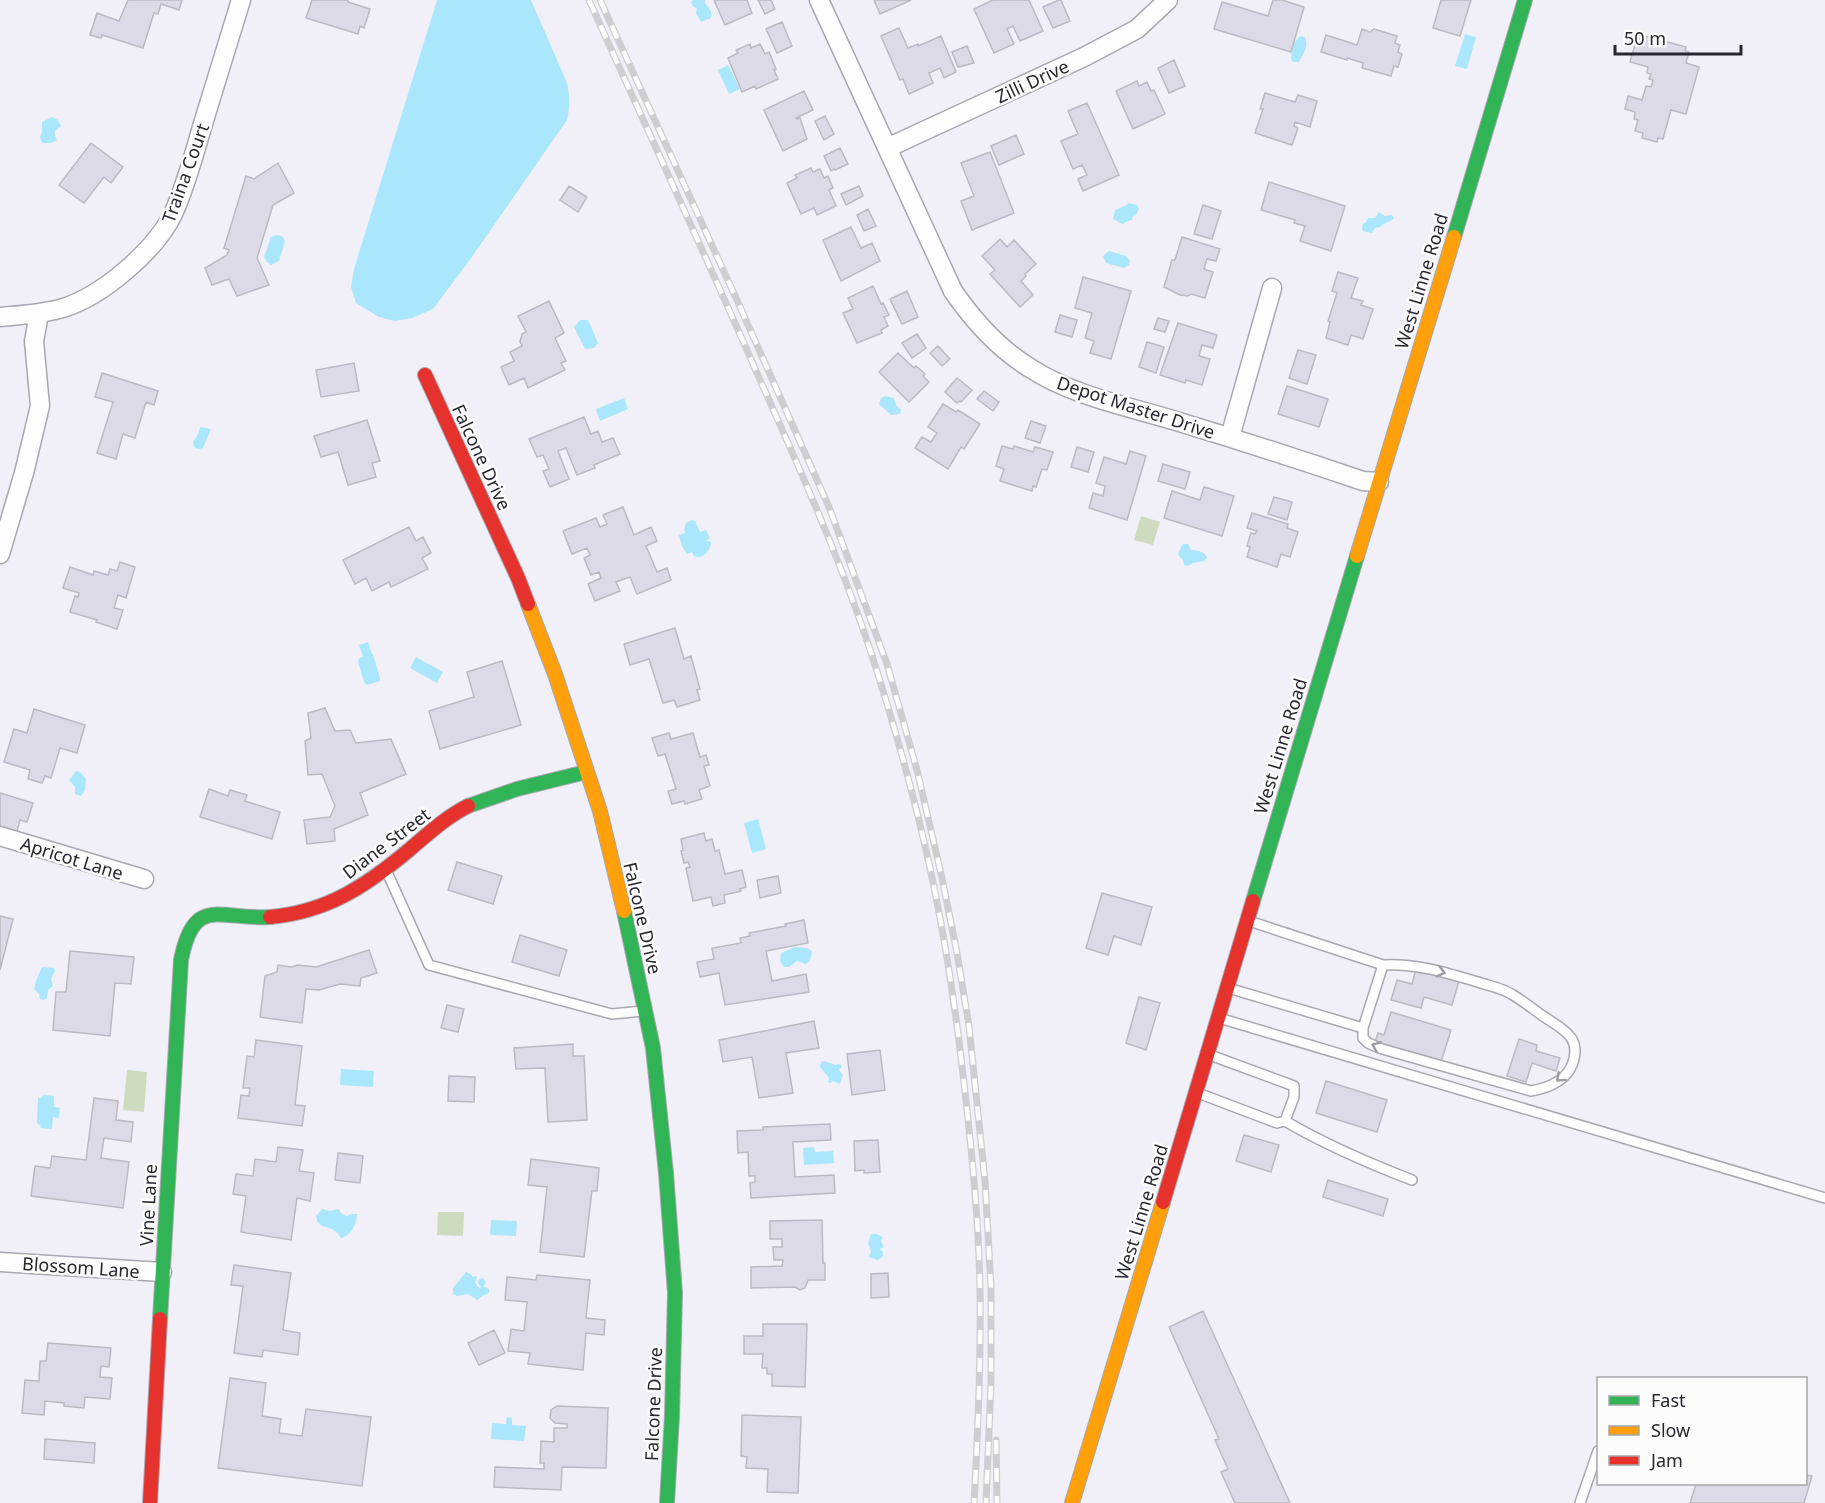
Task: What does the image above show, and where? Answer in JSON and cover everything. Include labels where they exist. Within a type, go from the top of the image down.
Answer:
[{"type":"street","name":"Traina Court","points":[[0,317],[39,314],[65,308],[119,276],[150,249],[173,214],[196,148],[241,0]]},
{"type":"street","name":"Depot Master Drive","points":[[819,0],[953,291],[971,316],[995,340],[1029,368],[1070,389],[1230,437],[1363,481],[1379,482]]},
{"type":"street","name":"Zilli Drive","points":[[887,148],[1095,51],[1137,29],[1168,0]]},
{"type":"street","name":"West Linne Road","points":[[1072,1503],[1525,0]]},
{"type":"street","points":[[1230,437],[1272,288]]},
{"type":"street","points":[[0,554],[24,473],[40,406],[34,341],[39,314]]},
{"type":"street","name":"Falcone Drive","points":[[425,375],[518,578],[555,674],[600,812],[645,1010],[653,1048],[675,1293],[667,1503]]},
{"type":"street","name":"Diane Street","points":[[203,916],[214,914],[255,918],[293,915],[330,904],[363,885],[454,814],[490,797],[586,772]]},
{"type":"street","name":"Apricot Lane","points":[[0,836],[144,879]]},
{"type":"street","name":"Vine Lane","points":[[150,1503],[181,960],[186,939],[195,923],[203,916]]},
{"type":"street","name":"Blossom Lane","points":[[0,1262],[162,1272]]},
{"type":"lane","points":[[385,868],[429,965],[612,1014],[645,1010]]},
{"type":"lane","points":[[1246,920],[1383,965],[1403,965],[1435,970],[1512,994],[1565,1031],[1575,1041],[1572,1065],[1565,1075],[1549,1088],[1532,1090],[1368,1043],[1363,1038],[1363,1028],[1383,965]]},
{"type":"lane","points":[[1226,987],[1363,1028]]},
{"type":"lane","points":[[1217,1017],[1825,1198]]},
{"type":"lane","points":[[1206,1054],[1294,1086],[1294,1097],[1285,1121]]},
{"type":"lane","points":[[1196,1092],[1277,1123],[1285,1121],[1323,1143],[1412,1180]]},
{"type":"lane","points":[[1580,1503],[1597,1456]]},
{"type":"green space","points":[[1141,516],[1160,522],[1153,545],[1134,540]]},
{"type":"green space","points":[[127,1070],[147,1072],[144,1112],[123,1110]]},
{"type":"green space","points":[[438,1212],[464,1212],[463,1236],[437,1235]]},
{"type":"water","points":[[437,0],[531,0],[567,83],[569,111],[567,120],[433,309],[412,318],[395,321],[379,317],[356,303],[351,287],[354,269]]},
{"type":"water","points":[[705,0],[711,12],[711,18],[701,22],[696,13],[697,8],[693,7],[691,2]]},
{"type":"water","points":[[1465,34],[1476,37],[1467,69],[1455,66]]},
{"type":"water","points":[[1301,36],[1306,40],[1305,50],[1299,62],[1293,62],[1291,59],[1293,46]]},
{"type":"water","points":[[728,65],[740,89],[729,94],[718,70]]},
{"type":"water","points":[[52,117],[58,120],[61,126],[55,131],[57,140],[42,143],[40,137],[42,122]]},
{"type":"water","points":[[1128,203],[1137,205],[1139,209],[1132,217],[1133,219],[1122,224],[1113,219],[1115,210]]},
{"type":"water","points":[[1379,212],[1385,216],[1392,215],[1394,218],[1375,228],[1372,233],[1363,231],[1363,224],[1368,218],[1375,218]]},
{"type":"water","points":[[282,236],[285,241],[279,261],[271,265],[264,257],[271,237]]},
{"type":"water","points":[[1109,251],[1126,256],[1130,261],[1129,265],[1124,268],[1106,263],[1103,256]]},
{"type":"water","points":[[580,320],[588,320],[598,343],[594,348],[585,349],[574,327]]},
{"type":"water","points":[[885,396],[894,398],[901,410],[900,414],[891,415],[879,404],[881,398]]},
{"type":"water","points":[[624,398],[628,409],[600,421],[596,409]]},
{"type":"water","points":[[200,427],[211,429],[203,448],[198,449],[194,447],[193,442]]},
{"type":"water","points":[[695,521],[700,532],[706,530],[710,538],[705,541],[711,543],[709,549],[700,557],[694,556],[692,552],[687,554],[679,535],[685,533],[686,523]]},
{"type":"water","points":[[1183,544],[1188,544],[1191,550],[1202,552],[1207,557],[1204,561],[1184,565],[1178,553]]},
{"type":"water","points":[[368,642],[380,681],[367,685],[358,662],[359,658],[363,657],[359,645]]},
{"type":"water","points":[[416,657],[443,672],[437,683],[410,668]]},
{"type":"water","points":[[76,771],[86,779],[85,790],[81,796],[75,794],[75,787],[69,780]]},
{"type":"water","points":[[758,819],[766,849],[752,853],[744,823]]},
{"type":"water","points":[[795,947],[812,951],[810,960],[806,964],[797,961],[789,967],[784,967],[780,961],[781,953]]},
{"type":"water","points":[[42,967],[54,968],[55,971],[51,979],[53,986],[48,990],[47,998],[44,1000],[40,999],[34,989]]},
{"type":"water","points":[[821,1062],[842,1065],[839,1070],[843,1075],[840,1084],[833,1081],[828,1082],[829,1078],[820,1067]]},
{"type":"water","points":[[341,1069],[374,1071],[373,1087],[340,1085]]},
{"type":"water","points":[[44,1095],[54,1096],[54,1107],[60,1108],[59,1118],[53,1117],[52,1129],[40,1128],[41,1126],[37,1123],[38,1098]]},
{"type":"water","points":[[814,1147],[815,1152],[833,1151],[834,1163],[804,1165],[803,1148]]},
{"type":"water","points":[[322,1209],[330,1211],[338,1209],[347,1216],[357,1214],[355,1225],[345,1237],[341,1238],[318,1221],[316,1216]]},
{"type":"water","points":[[491,1220],[517,1221],[516,1236],[490,1235]]},
{"type":"water","points":[[871,1234],[883,1237],[881,1241],[884,1247],[880,1249],[883,1256],[878,1260],[869,1257],[871,1251],[868,1244]]},
{"type":"water","points":[[466,1272],[472,1277],[477,1277],[475,1282],[479,1288],[481,1287],[478,1283],[479,1279],[483,1278],[486,1283],[483,1286],[489,1289],[489,1293],[477,1300],[468,1294],[457,1296],[453,1294],[453,1288]]},
{"type":"water","points":[[507,1417],[512,1418],[512,1425],[526,1426],[524,1441],[491,1439],[492,1423],[506,1424]]},
{"type":"building","points":[[128,0],[182,0],[179,10],[161,4],[158,14],[154,13],[143,48],[102,35],[101,38],[90,35],[97,13],[119,21]]},
{"type":"building","points":[[312,0],[348,0],[348,2],[370,9],[364,28],[360,26],[358,34],[306,18]]},
{"type":"building","points":[[714,0],[747,0],[752,13],[725,25]]},
{"type":"building","points":[[758,0],[771,0],[775,9],[765,14]]},
{"type":"building","points":[[874,0],[911,0],[880,14]]},
{"type":"building","points":[[993,0],[1029,0],[1043,31],[1020,41],[1013,26],[1007,29],[1014,44],[994,53],[974,9]]},
{"type":"building","points":[[1059,0],[1070,21],[1053,28],[1043,7]]},
{"type":"building","points":[[1273,0],[1282,0],[1304,7],[1291,52],[1214,29],[1222,2],[1268,16]]},
{"type":"building","points":[[1441,0],[1471,0],[1460,36],[1433,28]]},
{"type":"building","points":[[782,22],[792,46],[777,53],[766,29]]},
{"type":"building","points":[[899,28],[908,48],[941,36],[956,72],[944,78],[940,68],[929,73],[933,83],[909,94],[903,79],[900,80],[881,36]]},
{"type":"building","points":[[1362,29],[1370,32],[1374,29],[1397,36],[1395,43],[1400,45],[1398,52],[1402,54],[1398,67],[1394,66],[1391,76],[1362,68],[1363,63],[1321,52],[1326,35],[1357,45]]},
{"type":"building","points":[[1638,34],[1686,47],[1685,51],[1689,52],[1686,63],[1699,67],[1686,114],[1671,110],[1663,139],[1658,138],[1657,142],[1642,138],[1643,133],[1635,131],[1638,120],[1634,119],[1635,112],[1625,109],[1628,96],[1642,100],[1646,86],[1651,87],[1653,80],[1649,79],[1651,74],[1647,73],[1648,67],[1630,62]]},
{"type":"building","points":[[750,44],[751,48],[760,44],[765,54],[769,52],[778,79],[756,89],[755,86],[742,92],[728,58],[738,53],[736,50]]},
{"type":"building","points":[[967,46],[974,63],[958,67],[952,52]]},
{"type":"building","points":[[1174,60],[1185,86],[1169,93],[1158,68]]},
{"type":"building","points":[[1137,81],[1139,86],[1147,82],[1151,91],[1154,90],[1165,114],[1133,129],[1116,91]]},
{"type":"building","points":[[804,91],[813,110],[796,118],[800,118],[807,139],[783,151],[764,110]]},
{"type":"building","points":[[1265,93],[1295,102],[1298,95],[1317,101],[1310,127],[1295,122],[1294,126],[1298,128],[1292,145],[1255,133],[1263,109],[1260,109]]},
{"type":"building","points":[[1087,103],[1119,175],[1083,191],[1078,179],[1087,175],[1082,165],[1073,169],[1061,141],[1078,134],[1068,111]]},
{"type":"building","points":[[825,116],[834,134],[824,140],[815,121]]},
{"type":"building","points":[[1016,135],[1024,154],[999,165],[991,146]]},
{"type":"building","points":[[91,143],[123,167],[111,183],[104,177],[84,203],[59,185]]},
{"type":"building","points":[[840,148],[848,164],[831,171],[824,156]]},
{"type":"building","points":[[990,152],[1014,213],[972,230],[961,201],[974,196],[961,163]]},
{"type":"building","points":[[278,163],[294,193],[273,205],[257,258],[269,285],[237,296],[229,279],[212,285],[205,268],[227,255],[229,250],[224,248],[246,176],[254,179]]},
{"type":"building","points":[[811,168],[813,172],[820,169],[824,178],[828,176],[833,188],[829,190],[836,206],[817,215],[814,208],[801,214],[787,183],[797,178],[795,175]]},
{"type":"building","points":[[1269,182],[1345,206],[1331,251],[1300,241],[1305,226],[1294,223],[1295,220],[1261,210]]},
{"type":"building","points":[[569,186],[587,197],[578,212],[560,200]]},
{"type":"building","points":[[859,186],[863,196],[846,205],[841,194]]},
{"type":"building","points":[[1203,205],[1221,211],[1212,239],[1194,234]]},
{"type":"building","points":[[868,209],[876,226],[864,231],[857,215]]},
{"type":"building","points":[[851,227],[861,248],[872,243],[880,261],[841,281],[823,240]]},
{"type":"building","points":[[1182,237],[1220,249],[1216,261],[1207,259],[1204,269],[1213,272],[1205,298],[1191,294],[1180,295],[1164,287]]},
{"type":"building","points":[[1000,239],[1007,247],[1014,240],[1036,264],[1021,281],[1033,295],[1020,307],[990,274],[995,270],[982,256]]},
{"type":"building","points":[[1338,272],[1358,278],[1351,298],[1363,301],[1361,305],[1373,309],[1363,339],[1351,335],[1348,345],[1326,338],[1330,322],[1328,321],[1337,293],[1332,291]]},
{"type":"building","points":[[1083,277],[1131,291],[1111,359],[1090,353],[1094,341],[1085,338],[1092,313],[1075,308]]},
{"type":"building","points":[[873,286],[889,315],[884,317],[888,326],[881,330],[882,333],[857,343],[843,313],[853,309],[848,298]]},
{"type":"building","points":[[907,291],[918,317],[902,324],[890,299]]},
{"type":"building","points":[[549,301],[564,333],[555,338],[566,361],[561,363],[565,370],[528,388],[524,378],[509,385],[501,367],[514,361],[510,352],[522,346],[520,342],[522,334],[526,332],[518,316]]},
{"type":"building","points":[[1060,315],[1077,320],[1072,337],[1055,332]]},
{"type":"building","points":[[1158,318],[1169,321],[1165,332],[1154,329]]},
{"type":"building","points":[[1178,323],[1217,335],[1213,348],[1202,345],[1199,356],[1210,359],[1202,385],[1186,380],[1185,383],[1160,375]]},
{"type":"building","points":[[917,334],[926,348],[912,358],[902,343]]},
{"type":"building","points":[[1147,342],[1164,347],[1156,373],[1139,367]]},
{"type":"building","points":[[938,346],[950,359],[942,366],[930,353]]},
{"type":"building","points":[[1298,350],[1316,355],[1307,384],[1289,378]]},
{"type":"building","points":[[898,353],[914,368],[916,366],[925,374],[923,376],[929,382],[909,402],[879,372]]},
{"type":"building","points":[[354,363],[359,391],[321,397],[316,370]]},
{"type":"building","points":[[102,373],[158,391],[154,405],[146,402],[135,438],[123,434],[116,459],[97,453],[113,402],[95,397]]},
{"type":"building","points":[[957,378],[972,390],[961,402],[957,403],[945,392]]},
{"type":"building","points":[[1287,386],[1328,399],[1319,427],[1278,414]]},
{"type":"building","points":[[984,391],[999,402],[993,411],[977,399]]},
{"type":"building","points":[[943,404],[956,412],[958,410],[980,424],[964,449],[961,447],[948,469],[915,448],[922,437],[931,442],[937,433],[928,427]]},
{"type":"building","points":[[584,417],[591,434],[598,431],[602,442],[613,438],[620,454],[577,475],[566,448],[558,451],[569,479],[550,487],[543,471],[549,469],[543,455],[537,457],[529,439]]},
{"type":"building","points":[[367,420],[380,461],[372,463],[376,477],[348,485],[338,452],[321,457],[314,436]]},
{"type":"building","points":[[1031,421],[1046,426],[1040,443],[1025,438]]},
{"type":"building","points":[[1002,446],[1013,449],[1014,446],[1033,452],[1035,447],[1053,452],[1047,470],[1042,469],[1036,487],[1033,486],[1032,491],[1000,481],[1004,469],[996,466]]},
{"type":"building","points":[[1077,447],[1094,452],[1088,472],[1071,467]]},
{"type":"building","points":[[1130,451],[1146,456],[1127,520],[1089,508],[1093,493],[1103,496],[1105,486],[1096,483],[1104,457],[1126,464]]},
{"type":"building","points":[[1163,464],[1190,472],[1185,489],[1158,481]]},
{"type":"building","points":[[1204,487],[1234,496],[1222,536],[1164,518],[1172,491],[1200,500]]},
{"type":"building","points":[[1274,497],[1292,502],[1287,520],[1268,514]]},
{"type":"building","points":[[623,507],[634,535],[651,527],[657,541],[646,546],[657,572],[667,568],[671,580],[637,594],[630,577],[616,582],[620,591],[595,601],[588,584],[601,578],[599,572],[591,575],[584,558],[590,555],[587,548],[572,554],[563,531],[596,518],[600,527],[607,524],[603,515]]},
{"type":"building","points":[[1252,513],[1288,524],[1287,528],[1298,532],[1290,557],[1281,554],[1277,567],[1247,557],[1250,547],[1247,546],[1251,533],[1255,534],[1257,531],[1247,528]]},
{"type":"building","points":[[409,527],[416,541],[423,537],[431,553],[422,558],[428,569],[391,587],[389,582],[372,591],[366,578],[355,584],[343,560]]},
{"type":"building","points":[[120,562],[135,567],[126,598],[118,595],[114,608],[123,610],[117,629],[70,612],[75,596],[78,597],[79,593],[63,588],[70,567],[93,575],[94,571],[108,575],[110,569],[117,571]]},
{"type":"building","points":[[675,628],[684,659],[691,656],[700,689],[697,690],[700,700],[677,707],[674,700],[663,703],[649,659],[630,665],[624,644]]},
{"type":"building","points":[[502,661],[521,725],[440,749],[429,711],[474,697],[467,672]]},
{"type":"building","points":[[325,708],[335,731],[350,730],[356,743],[391,739],[406,774],[360,793],[368,815],[334,829],[335,841],[307,844],[304,820],[330,817],[335,806],[322,774],[308,775],[305,741],[311,738],[308,713]]},
{"type":"building","points":[[34,709],[85,725],[77,753],[60,748],[51,778],[45,776],[42,783],[28,779],[30,770],[4,762],[14,729],[27,733]]},
{"type":"building","points":[[669,733],[671,739],[693,733],[700,757],[706,755],[709,765],[704,766],[710,786],[699,790],[702,799],[685,804],[684,801],[672,804],[668,791],[676,789],[665,754],[658,756],[652,738]]},
{"type":"building","points":[[209,789],[228,796],[230,790],[247,795],[245,801],[280,812],[272,839],[200,817]]},
{"type":"building","points":[[0,793],[33,803],[27,822],[20,820],[15,838],[0,834]]},
{"type":"building","points":[[704,833],[706,841],[712,839],[715,851],[719,850],[725,874],[742,870],[746,887],[740,889],[741,891],[724,895],[725,903],[713,906],[711,897],[693,901],[686,868],[690,867],[688,862],[684,863],[681,851],[683,850],[681,839]]},
{"type":"building","points":[[457,862],[502,876],[493,904],[448,890]]},
{"type":"building","points":[[778,876],[781,893],[760,898],[757,880]]},
{"type":"building","points":[[1102,893],[1152,907],[1141,945],[1114,936],[1108,955],[1086,948]]},
{"type":"building","points":[[0,916],[13,919],[0,970]]},
{"type":"building","points":[[804,920],[808,943],[766,951],[772,981],[806,974],[809,992],[725,1005],[719,973],[700,977],[697,962],[714,959],[712,948],[741,943],[740,938],[750,936],[749,933]]},
{"type":"building","points":[[520,935],[567,950],[559,976],[512,962]]},
{"type":"building","points":[[369,950],[377,973],[361,978],[360,986],[340,984],[319,990],[306,989],[302,1023],[260,1017],[265,976],[277,972],[278,965],[316,967]]},
{"type":"building","points":[[70,951],[134,957],[131,984],[115,983],[110,1036],[53,1030],[56,992],[66,992]]},
{"type":"building","points":[[1416,969],[1459,981],[1452,1005],[1424,997],[1421,1008],[1391,1000],[1397,980],[1412,984]]},
{"type":"building","points":[[1139,997],[1160,1003],[1146,1050],[1126,1043]]},
{"type":"building","points":[[447,1005],[464,1009],[458,1032],[441,1028]]},
{"type":"building","points":[[1391,1012],[1451,1030],[1441,1062],[1375,1042],[1378,1033],[1384,1035]]},
{"type":"building","points":[[814,1021],[819,1048],[786,1053],[793,1093],[759,1098],[752,1057],[723,1062],[719,1040]]},
{"type":"building","points":[[1519,1039],[1537,1045],[1536,1051],[1560,1058],[1556,1071],[1532,1063],[1526,1082],[1507,1076]]},
{"type":"building","points":[[256,1040],[302,1046],[295,1105],[305,1106],[302,1126],[238,1118],[241,1095],[249,1096],[250,1088],[243,1088],[247,1056],[254,1057]]},
{"type":"building","points":[[573,1044],[573,1056],[584,1056],[587,1120],[548,1122],[545,1068],[516,1069],[514,1048]]},
{"type":"building","points":[[880,1050],[885,1090],[852,1095],[847,1054]]},
{"type":"building","points":[[449,1076],[475,1077],[474,1102],[448,1101]]},
{"type":"building","points":[[1326,1081],[1387,1100],[1377,1132],[1316,1113]]},
{"type":"building","points":[[94,1098],[118,1101],[116,1120],[133,1122],[131,1142],[104,1138],[101,1158],[129,1162],[123,1208],[31,1196],[35,1166],[50,1168],[52,1156],[86,1160]]},
{"type":"building","points":[[830,1124],[831,1140],[793,1142],[795,1177],[834,1175],[835,1193],[751,1198],[750,1183],[755,1182],[755,1176],[749,1176],[748,1152],[738,1153],[737,1131],[763,1130],[763,1127]]},
{"type":"building","points":[[1244,1135],[1279,1145],[1271,1172],[1236,1161]]},
{"type":"building","points":[[878,1140],[880,1172],[855,1171],[854,1141]]},
{"type":"building","points":[[278,1147],[303,1150],[299,1171],[314,1173],[310,1201],[297,1198],[291,1240],[241,1232],[246,1196],[233,1194],[236,1174],[253,1176],[255,1159],[276,1162]]},
{"type":"building","points":[[338,1153],[363,1156],[360,1183],[335,1180]]},
{"type":"building","points":[[531,1159],[599,1168],[597,1191],[592,1191],[584,1257],[540,1252],[547,1187],[528,1185]]},
{"type":"building","points":[[1328,1180],[1388,1199],[1383,1216],[1323,1197]]},
{"type":"building","points":[[822,1220],[825,1280],[808,1280],[805,1288],[800,1290],[795,1287],[751,1288],[751,1267],[782,1266],[783,1260],[774,1260],[773,1247],[782,1247],[782,1239],[770,1239],[770,1221]]},
{"type":"building","points":[[234,1265],[291,1273],[283,1330],[300,1333],[298,1355],[263,1350],[262,1357],[234,1353],[243,1286],[231,1285]]},
{"type":"building","points":[[888,1273],[889,1297],[871,1298],[871,1274]]},
{"type":"building","points":[[537,1275],[590,1280],[586,1318],[605,1320],[604,1335],[586,1333],[583,1370],[528,1364],[530,1353],[508,1351],[511,1329],[524,1331],[527,1302],[505,1300],[507,1277],[536,1280]]},
{"type":"building","points":[[1203,1311],[1290,1503],[1235,1503],[1221,1472],[1228,1469],[1215,1440],[1219,1439],[1169,1327]]},
{"type":"building","points":[[763,1324],[807,1324],[805,1387],[772,1386],[772,1374],[767,1374],[767,1368],[762,1368],[763,1354],[744,1354],[744,1336],[763,1336]]},
{"type":"building","points":[[494,1330],[505,1353],[479,1365],[468,1343]]},
{"type":"building","points":[[48,1343],[111,1348],[109,1367],[101,1366],[100,1377],[112,1378],[110,1399],[85,1397],[84,1408],[45,1401],[44,1415],[22,1413],[25,1380],[39,1381],[40,1361],[46,1361]]},
{"type":"building","points":[[230,1378],[266,1383],[262,1416],[281,1419],[279,1433],[302,1436],[306,1409],[371,1417],[362,1486],[218,1468]]},
{"type":"building","points":[[557,1406],[608,1408],[606,1468],[562,1467],[561,1490],[494,1487],[495,1467],[544,1469],[544,1463],[540,1463],[541,1441],[554,1442],[554,1428],[567,1428],[567,1424],[555,1423],[550,1418],[551,1410]]},
{"type":"building","points":[[742,1415],[801,1417],[798,1493],[767,1492],[768,1469],[746,1468],[747,1457],[741,1456]]},
{"type":"building","points":[[45,1439],[95,1443],[94,1463],[44,1459]]},
{"type":"building","points":[[1807,1475],[1812,1476],[1804,1503],[1690,1503],[1696,1485],[1807,1485]]},
{"type":"railway","points":[[589,0],[719,286],[823,524],[864,631],[900,747],[914,801],[933,882],[948,963],[960,1046],[973,1171],[980,1290],[979,1396],[974,1503]]},
{"type":"railway","points":[[600,0],[829,507],[887,664],[917,770],[957,953],[969,1026],[985,1181],[991,1287],[991,1384],[986,1503]]},
{"type":"railway","points":[[996,1440],[997,1503]]},
{"type":"traffic: fast","points":[[1454,237],[1525,0]]},
{"type":"traffic: fast","points":[[1253,901],[1357,556]]},
{"type":"traffic: fast","points":[[468,806],[517,789],[586,772]]},
{"type":"traffic: fast","points":[[624,911],[653,1048],[675,1293],[667,1503]]},
{"type":"traffic: fast","points":[[160,1319],[181,960],[193,926],[202,918],[212,915],[270,917]]},
{"type":"traffic: slow","points":[[1357,556],[1454,237]]},
{"type":"traffic: slow","points":[[528,604],[555,674],[600,811],[624,911]]},
{"type":"traffic: slow","points":[[1072,1503],[1163,1202]]},
{"type":"traffic: jam","points":[[425,375],[528,604]]},
{"type":"traffic: jam","points":[[270,917],[310,909],[345,895],[377,875],[445,821],[468,806]]},
{"type":"traffic: jam","points":[[1163,1202],[1253,901]]},
{"type":"traffic: jam","points":[[150,1503],[160,1319]]}]
